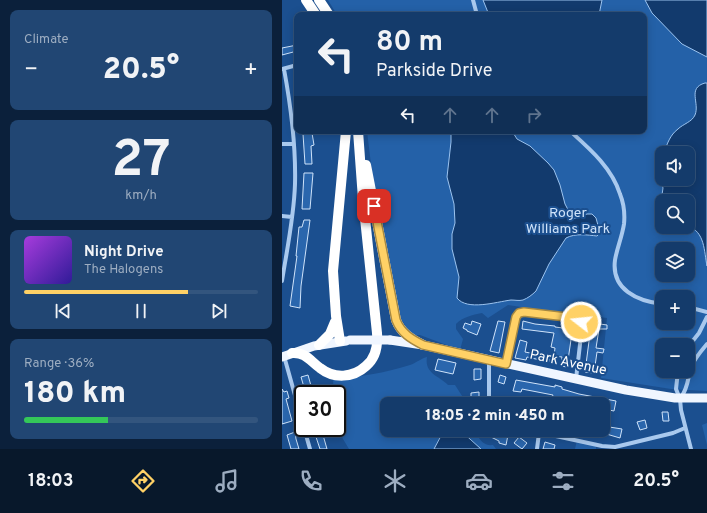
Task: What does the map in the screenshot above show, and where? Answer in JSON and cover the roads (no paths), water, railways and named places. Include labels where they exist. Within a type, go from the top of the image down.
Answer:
[{"type":"highway","points":[[306,0],[314,12]]},
{"type":"highway","points":[[319,0],[327,12]]},
{"type":"highway","points":[[340,342],[336,316],[333,265],[346,134]]},
{"type":"highway","points":[[286,355],[298,353],[306,356],[327,373],[342,376],[353,374],[365,367],[372,359],[377,349],[378,337],[358,134]]},
{"type":"highway","points":[[361,134],[364,155],[396,320],[403,332],[423,345]]},
{"type":"highway","points":[[319,345],[330,334],[336,316]]},
{"type":"main road","name":"Park Avenue","points":[[286,355],[319,345],[350,340],[390,340],[423,345],[626,390],[680,398],[707,398]]},
{"type":"street","points":[[473,0],[476,12]]},
{"type":"street","points":[[282,282],[292,217],[295,179],[294,144],[289,94],[283,69],[294,66]]},
{"type":"street","points":[[573,134],[600,160],[613,178],[620,194],[624,212],[624,225],[615,258],[614,268],[618,282],[634,296],[655,302]]},
{"type":"street","points":[[282,144],[294,144]]},
{"type":"street","points":[[282,216],[292,217]]},
{"type":"street","points":[[695,309],[707,312]]},
{"type":"street","points":[[506,364],[516,317],[519,313],[524,312],[575,318],[581,322],[582,327],[576,379]]},
{"type":"street","points":[[695,338],[707,317]]},
{"type":"street","points":[[680,398],[686,390],[689,373],[694,361],[707,344]]},
{"type":"street","points":[[286,355],[294,387]]},
{"type":"street","points":[[489,360],[489,397]]},
{"type":"street","points":[[677,378],[676,389],[680,398],[685,428],[691,449]]},
{"type":"street","points":[[558,437],[602,446],[615,447],[673,433],[685,428]]},
{"type":"street","points":[[307,437],[310,449]]},
{"type":"street","points":[[537,449],[538,437]]},
{"type":"park label","name":"Roger Williams Park","points":[[568,222]]}]
